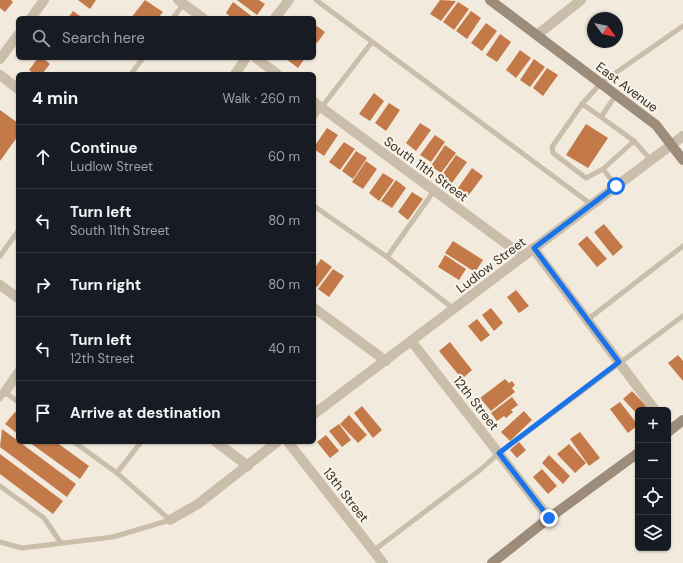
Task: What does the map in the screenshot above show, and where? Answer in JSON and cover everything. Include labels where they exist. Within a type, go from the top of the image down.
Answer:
[{"type":"street","points":[[32,16],[44,0]]},
{"type":"street","points":[[277,16],[289,0]]},
{"type":"street","name":"East Avenue","points":[[490,0],[656,125],[683,160]]},
{"type":"street","points":[[537,35],[580,0]]},
{"type":"street","points":[[183,1],[200,16]]},
{"type":"street","points":[[0,59],[16,38]]},
{"type":"street","points":[[236,72],[245,60]]},
{"type":"street","points":[[259,60],[274,72]]},
{"type":"street","points":[[0,75],[16,87]]},
{"type":"street","name":"South 11th Street","points":[[318,105],[523,256]]},
{"type":"street","name":"Ludlow Street","points":[[316,410],[412,342],[523,256],[683,136]]},
{"type":"street","points":[[534,248],[654,407]]},
{"type":"street","points":[[0,285],[16,297]]},
{"type":"street","points":[[316,309],[386,361]]},
{"type":"street","name":"12th Street","points":[[412,342],[549,518]]},
{"type":"street","points":[[2,396],[16,376]]},
{"type":"street","points":[[671,428],[683,420]]},
{"type":"street","points":[[219,444],[248,466]]},
{"type":"street","points":[[170,520],[198,504],[275,444]]},
{"type":"street","name":"13th Street","points":[[290,444],[383,563]]},
{"type":"street","points":[[492,563],[549,518],[635,456]]},
{"type":"lane","points":[[316,0],[592,205]]},
{"type":"lane","points":[[174,16],[183,1]]},
{"type":"lane","points":[[634,141],[603,169],[586,178],[553,153],[552,147],[582,104],[601,83],[683,26]]},
{"type":"lane","points":[[318,105],[372,42]]},
{"type":"lane","points":[[132,72],[142,60]]},
{"type":"lane","points":[[601,118],[616,95]]},
{"type":"lane","points":[[582,104],[634,141],[651,160]]},
{"type":"lane","points":[[603,169],[616,186]]},
{"type":"lane","points":[[387,257],[434,191]]},
{"type":"lane","points":[[316,207],[387,257],[454,309]]},
{"type":"lane","points":[[0,256],[16,234]]},
{"type":"lane","points":[[587,320],[683,246]]},
{"type":"lane","points":[[373,551],[619,362],[683,316]]},
{"type":"lane","points":[[2,396],[16,401]]},
{"type":"lane","points":[[77,444],[117,472],[170,520]]},
{"type":"lane","points":[[117,472],[139,444]]},
{"type":"lane","points":[[0,486],[44,518],[61,543]]},
{"type":"lane","points":[[0,542],[22,548],[112,537],[170,520]]},
{"type":"building","points":[[0,0],[11,0],[13,2],[5,12],[0,8]]},
{"type":"building","points":[[78,0],[96,0],[90,9]]},
{"type":"building","points":[[145,0],[163,12],[160,16],[133,16]]},
{"type":"building","points":[[237,0],[259,0],[265,4],[257,15]]},
{"type":"building","points":[[440,0],[456,1],[441,21],[430,14]]},
{"type":"building","points":[[233,2],[251,16],[230,16],[226,13]]},
{"type":"building","points":[[458,2],[469,9],[454,30],[443,22]]},
{"type":"building","points":[[73,11],[80,16],[69,16]]},
{"type":"building","points":[[471,11],[481,18],[467,39],[456,31]]},
{"type":"building","points":[[486,23],[497,31],[482,51],[471,43]]},
{"type":"building","points":[[316,25],[325,32],[316,42]]},
{"type":"building","points":[[500,34],[511,42],[497,62],[486,55]]},
{"type":"building","points":[[520,50],[531,58],[516,78],[506,70]]},
{"type":"building","points":[[534,59],[545,67],[530,87],[520,80]]},
{"type":"building","points":[[36,60],[45,60],[50,64],[44,72],[32,72],[29,70]]},
{"type":"building","points":[[288,60],[304,60],[298,68]]},
{"type":"building","points":[[547,68],[558,75],[543,96],[533,88]]},
{"type":"building","points":[[374,93],[384,101],[370,121],[359,114]]},
{"type":"building","points":[[389,103],[400,110],[386,131],[375,123]]},
{"type":"building","points":[[0,110],[16,122],[16,139],[0,161]]},
{"type":"building","points":[[420,123],[431,130],[416,151],[406,143]]},
{"type":"building","points":[[586,124],[608,138],[588,168],[566,155]]},
{"type":"building","points":[[327,128],[338,135],[324,156],[316,150],[316,144]]},
{"type":"building","points":[[435,135],[445,142],[431,162],[420,155]]},
{"type":"building","points":[[344,142],[355,149],[340,170],[329,162]]},
{"type":"building","points":[[445,145],[456,153],[441,173],[431,166]]},
{"type":"building","points":[[356,151],[367,158],[353,179],[342,171]]},
{"type":"building","points":[[456,155],[467,162],[452,183],[442,175]]},
{"type":"building","points":[[366,161],[377,169],[363,189],[352,182]]},
{"type":"building","points":[[472,168],[483,176],[468,196],[458,188]]},
{"type":"building","points":[[383,173],[394,180],[379,201],[369,193]]},
{"type":"building","points":[[396,180],[406,188],[392,208],[381,201]]},
{"type":"building","points":[[412,192],[423,199],[408,220],[398,212]]},
{"type":"building","points":[[604,224],[623,247],[613,256],[594,232]]},
{"type":"building","points":[[587,236],[607,259],[597,267],[578,244]]},
{"type":"building","points":[[453,241],[483,260],[475,272],[445,253]]},
{"type":"building","points":[[445,255],[466,269],[459,280],[438,267]]},
{"type":"building","points":[[321,259],[332,267],[317,287],[316,286],[316,266]]},
{"type":"building","points":[[333,269],[344,276],[329,297],[318,289]]},
{"type":"building","points":[[516,290],[529,306],[519,313],[507,297]]},
{"type":"building","points":[[491,308],[503,323],[494,331],[482,315]]},
{"type":"building","points":[[477,319],[490,335],[481,342],[468,326]]},
{"type":"building","points":[[450,342],[472,370],[462,379],[439,351]]},
{"type":"building","points":[[678,355],[683,361],[683,381],[668,363]]},
{"type":"building","points":[[505,379],[509,383],[512,381],[515,385],[512,388],[515,392],[491,411],[480,398]]},
{"type":"building","points":[[632,391],[647,407],[635,407],[635,412],[623,399]]},
{"type":"building","points":[[512,397],[518,405],[511,410],[513,412],[506,418],[504,416],[497,421],[491,413]]},
{"type":"building","points":[[620,402],[635,421],[635,427],[628,433],[610,409]]},
{"type":"building","points":[[362,406],[382,430],[373,438],[354,413]]},
{"type":"building","points":[[524,411],[532,420],[510,441],[501,432]]},
{"type":"building","points":[[15,412],[16,413],[16,432],[5,424]]},
{"type":"building","points":[[349,415],[367,435],[358,443],[340,424]]},
{"type":"building","points":[[339,424],[351,440],[342,447],[329,431]]},
{"type":"building","points":[[2,429],[16,439],[16,444],[22,444],[76,484],[67,497],[0,447]]},
{"type":"building","points":[[580,432],[600,458],[589,466],[570,439]]},
{"type":"building","points":[[326,435],[339,451],[330,458],[317,442]]},
{"type":"building","points":[[519,442],[526,450],[517,458],[510,450]]},
{"type":"building","points":[[32,444],[59,444],[89,466],[80,479]]},
{"type":"building","points":[[569,444],[586,463],[575,473],[557,454]]},
{"type":"building","points":[[0,454],[63,501],[53,514],[0,474]]},
{"type":"building","points":[[549,455],[570,476],[563,484],[542,463]]},
{"type":"building","points":[[542,469],[557,486],[548,494],[533,477]]},
{"type":"route","points":[[549,518],[499,453],[619,362],[534,248],[616,186]]}]
